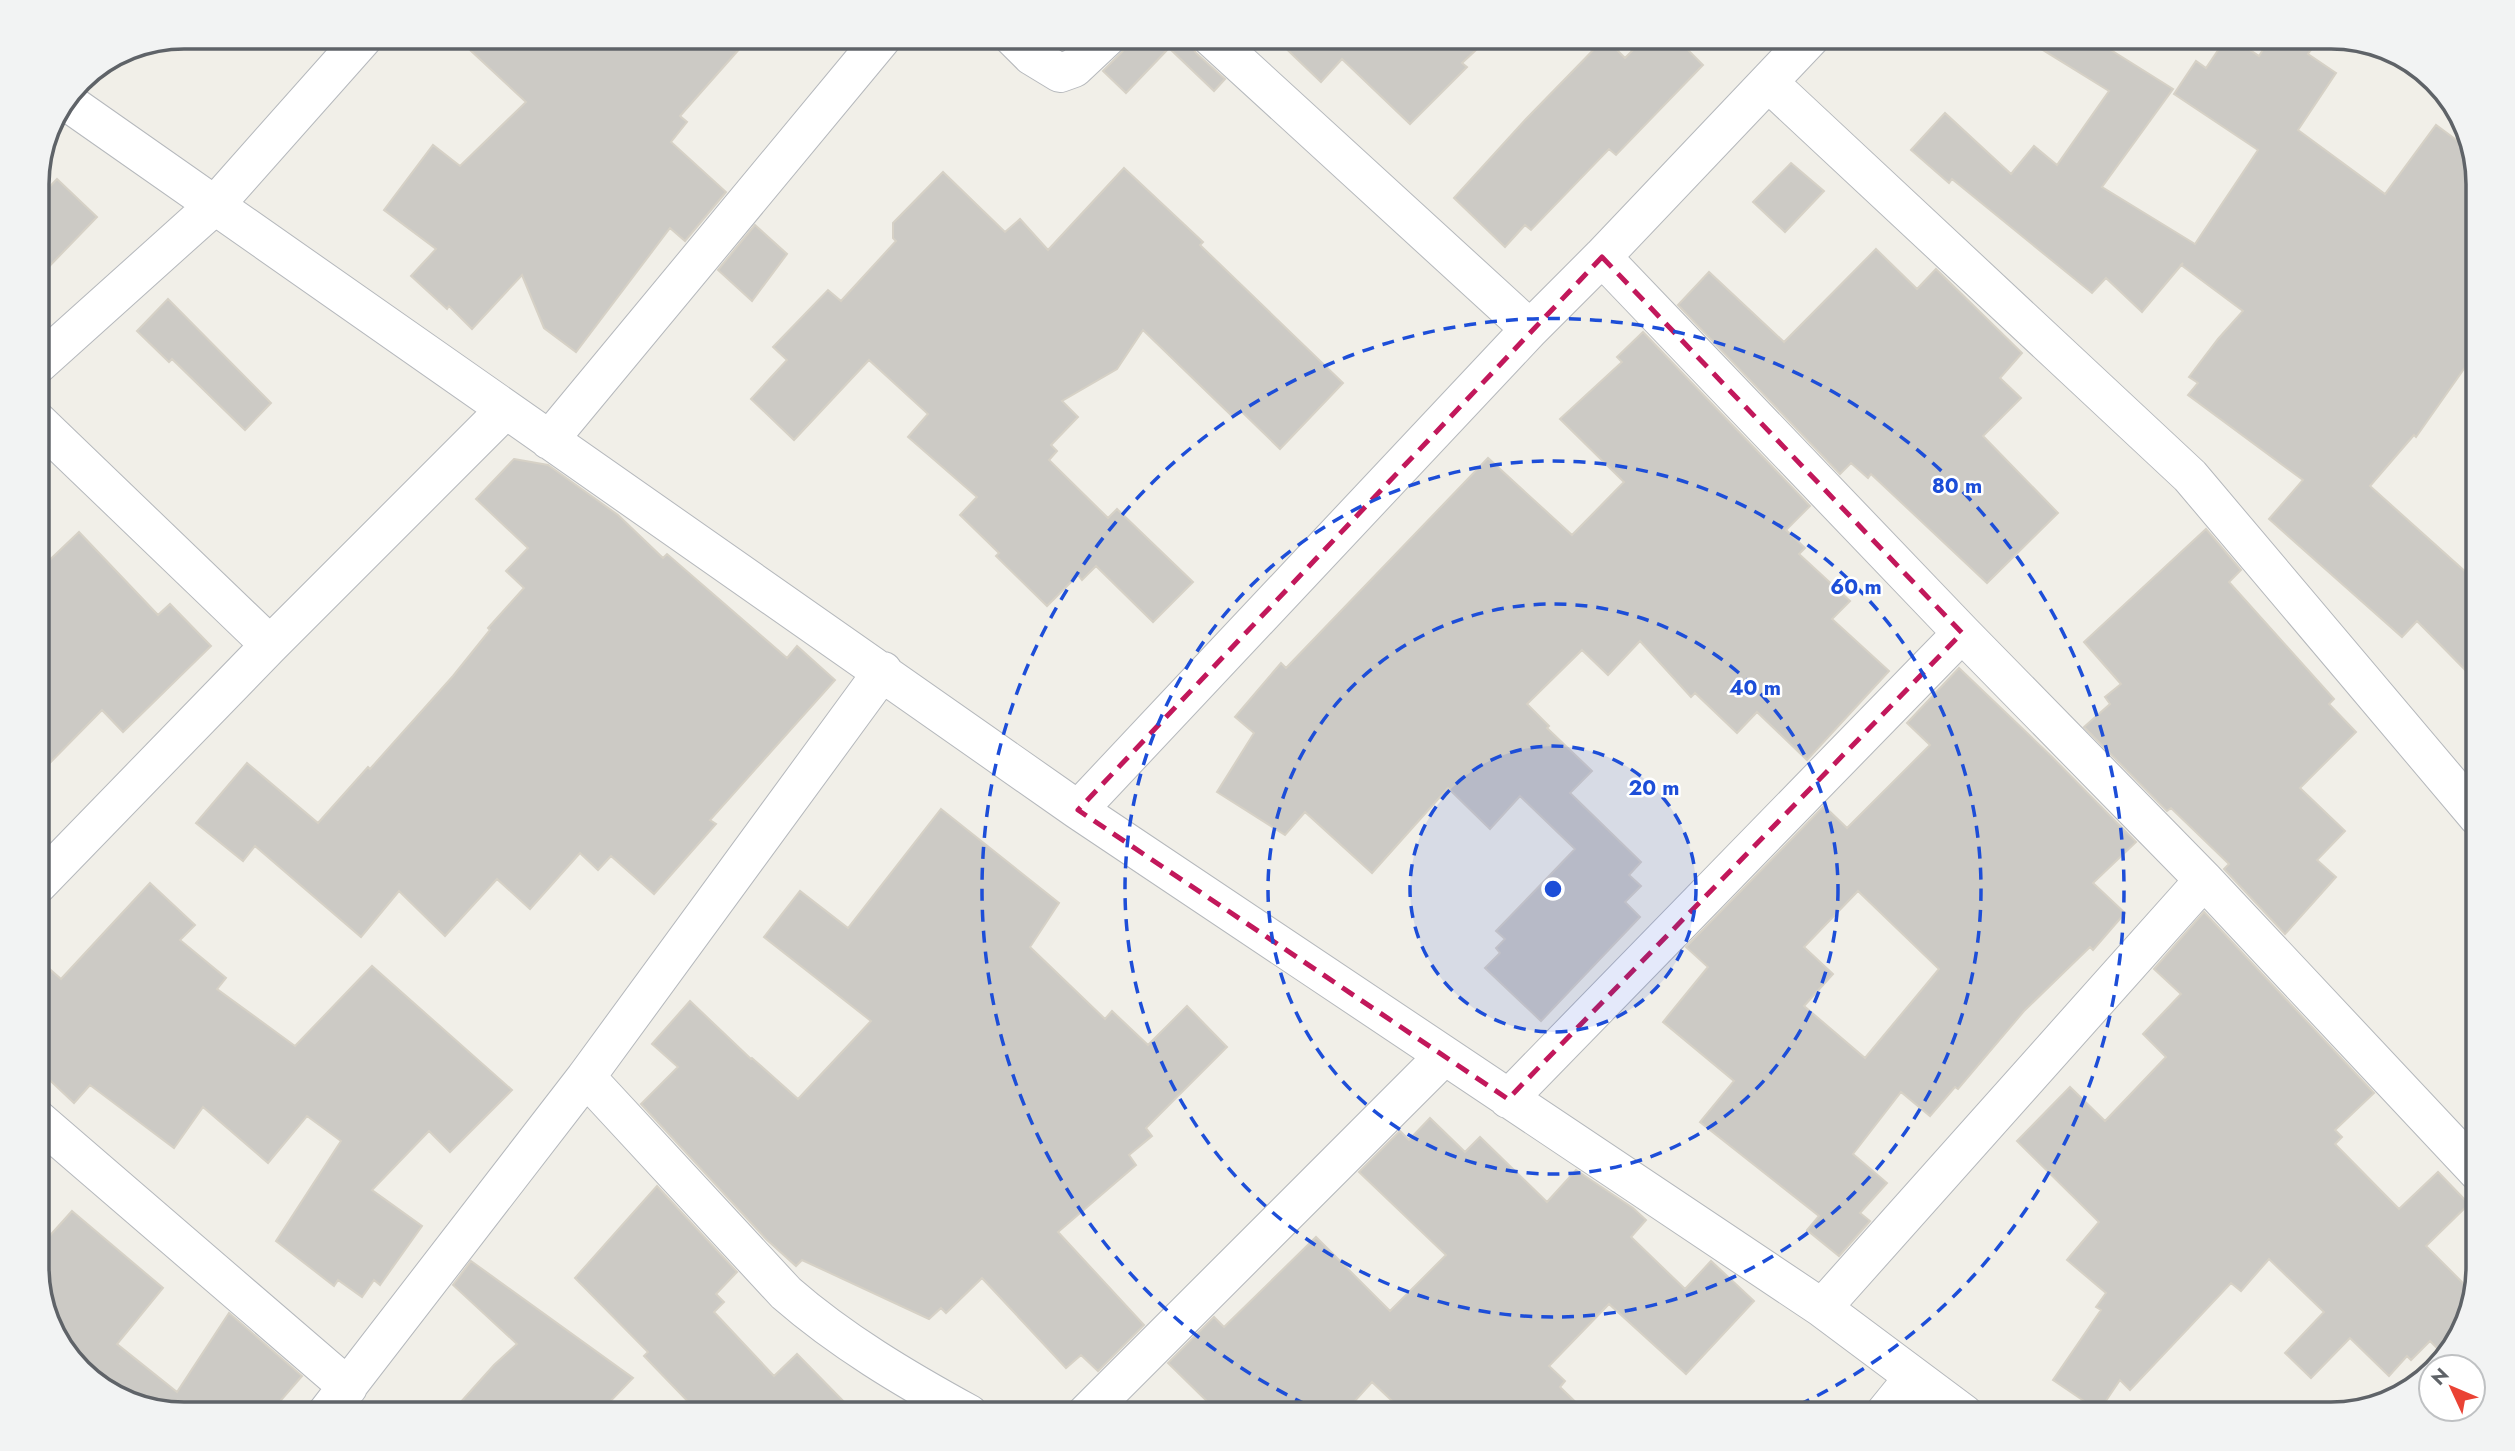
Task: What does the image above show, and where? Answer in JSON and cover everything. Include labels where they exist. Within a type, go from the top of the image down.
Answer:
[{"type":"street","points":[[49,354],[214,206],[353,49]]},
{"type":"street","points":[[549,440],[873,49]]},
{"type":"street","points":[[1025,49],[1060,73],[1074,68],[1094,49]]},
{"type":"street","points":[[1224,49],[1530,329]]},
{"type":"street","points":[[1078,810],[1530,329],[1800,49]]},
{"type":"street","points":[[1769,82],[2190,476],[2466,803]]},
{"type":"street","points":[[74,107],[1078,810],[1822,1308],[1948,1402]]},
{"type":"street","points":[[1602,257],[1962,633],[2204,880],[2466,1159]]},
{"type":"street","points":[[49,873],[270,645],[505,410]]},
{"type":"street","points":[[49,433],[270,645]]},
{"type":"street","points":[[1508,1099],[1962,633]]},
{"type":"street","points":[[49,1130],[337,1401],[586,1077],[883,671]]},
{"type":"street","points":[[1822,1308],[2204,880]]},
{"type":"street","points":[[1098,1402],[1444,1056]]},
{"type":"street","points":[[586,1077],[786,1293],[828,1328],[945,1402]]},
{"type":"street","points":[[1894,1402],[1914,1377]]},
{"type":"highlighted area","points":[[1602,257],[1962,633],[1508,1099],[1078,810]]},
{"type":"building","points":[[469,49],[739,49],[680,116],[687,122],[671,142],[726,192],[685,241],[670,228],[576,352],[544,328],[522,275],[472,329],[449,306],[447,309],[411,276],[436,249],[384,210],[433,145],[460,166],[526,102]]},
{"type":"building","points":[[1124,49],[1168,49],[1126,93],[1103,71]]},
{"type":"building","points":[[1170,49],[1193,49],[1225,79],[1214,91]]},
{"type":"building","points":[[1287,49],[1477,49],[1462,63],[1467,67],[1410,124],[1342,59],[1321,82]]},
{"type":"building","points":[[1594,49],[1616,49],[1625,58],[1634,49],[1687,49],[1703,65],[1616,155],[1609,149],[1531,230],[1525,225],[1505,247],[1454,198]]},
{"type":"building","points":[[2041,49],[2109,49],[2173,89],[2102,187],[2195,244],[2258,150],[2174,94],[2196,61],[2206,68],[2219,49],[2249,49],[2259,56],[2263,49],[2312,49],[2308,54],[2336,73],[2298,130],[2385,194],[2436,125],[2459,142],[2466,175],[2466,366],[2416,437],[2414,435],[2370,486],[2466,572],[2466,671],[2417,621],[2402,637],[2269,519],[2303,480],[2188,395],[2198,383],[2189,377],[2243,311],[2181,265],[2142,312],[2106,278],[2092,293],[1952,179],[1949,183],[1911,150],[1945,113],[2011,174],[2034,146],[2057,165],[2109,91]]},
{"type":"building","points":[[1791,163],[1824,191],[1785,232],[1753,202]]},
{"type":"building","points":[[1124,168],[1203,242],[1200,245],[1343,383],[1280,449],[1240,410],[1233,417],[1143,330],[1117,369],[1062,401],[1078,417],[1051,445],[1057,451],[1049,460],[1108,518],[1117,509],[1193,582],[1153,622],[1096,566],[1082,580],[1078,575],[1047,606],[996,556],[999,553],[960,515],[977,497],[908,437],[928,414],[869,360],[794,440],[751,399],[787,360],[773,347],[828,290],[841,301],[896,241],[893,238],[893,223],[943,172],[1005,232],[1020,219],[1048,250]]},
{"type":"building","points":[[57,179],[97,217],[49,267],[49,187]]},
{"type":"building","points":[[755,225],[787,254],[752,301],[718,270]]},
{"type":"building","points":[[1876,249],[1917,289],[1936,269],[2022,353],[2000,378],[2021,398],[1983,436],[2058,513],[1987,583],[1871,474],[1868,478],[1851,463],[1840,474],[1678,305],[1709,272],[1784,342]]},
{"type":"building","points":[[168,299],[271,403],[245,430],[172,359],[169,362],[137,331]]},
{"type":"building","points":[[1643,332],[1810,506],[1786,530],[1805,548],[1799,554],[1850,601],[1832,619],[1889,671],[1807,760],[1757,712],[1737,733],[1695,693],[1691,697],[1640,641],[1608,675],[1582,650],[1527,704],[1549,726],[1547,728],[1592,771],[1570,793],[1641,862],[1629,875],[1641,886],[1625,902],[1640,917],[1541,1021],[1485,968],[1500,953],[1496,948],[1505,939],[1496,931],[1575,849],[1520,796],[1490,829],[1448,788],[1372,873],[1305,812],[1285,835],[1217,792],[1254,733],[1235,717],[1281,663],[1286,668],[1488,458],[1572,535],[1624,482],[1560,419],[1622,362],[1617,357]]},
{"type":"building","points":[[514,459],[548,465],[618,515],[663,558],[667,554],[787,658],[797,646],[835,680],[710,820],[716,824],[654,894],[611,856],[598,870],[580,853],[530,909],[497,879],[445,936],[399,891],[361,937],[255,846],[243,861],[196,823],[247,763],[318,823],[453,676],[490,630],[488,628],[524,588],[506,571],[528,548],[476,499]]},
{"type":"building","points":[[2206,529],[2241,570],[2229,582],[2334,699],[2329,704],[2356,732],[2300,788],[2345,831],[2317,860],[2336,877],[2285,934],[2224,869],[2229,864],[2171,808],[2167,811],[2084,727],[2110,704],[2105,697],[2121,684],[2084,642]]},
{"type":"building","points":[[79,532],[158,615],[170,604],[211,646],[123,732],[102,710],[49,764],[49,561]]},
{"type":"building","points":[[1959,668],[2136,842],[2093,883],[2125,913],[2093,950],[2090,947],[2024,1011],[1958,1089],[1955,1087],[1930,1116],[1901,1092],[1853,1154],[1887,1183],[1860,1213],[1870,1221],[1839,1256],[1807,1230],[1819,1216],[1700,1122],[1734,1081],[1663,1022],[1708,967],[1686,947],[1824,806],[1847,828],[1930,745],[1907,723]],"holes":[[[1858,891],[1939,969],[1865,1058],[1804,1006],[1833,974],[1804,947]]]},
{"type":"building","points":[[941,809],[1059,903],[1030,947],[1105,1019],[1112,1011],[1148,1045],[1187,1006],[1227,1047],[1146,1128],[1152,1136],[1129,1155],[1136,1165],[1058,1232],[1144,1325],[1098,1371],[1081,1355],[1066,1368],[982,1278],[946,1313],[941,1308],[929,1319],[802,1260],[796,1266],[766,1239],[641,1104],[678,1067],[652,1044],[690,1001],[798,1099],[871,1021],[764,937],[800,891],[848,928]]},
{"type":"building","points":[[150,883],[195,925],[180,940],[226,978],[217,989],[295,1046],[372,966],[512,1090],[450,1152],[429,1131],[372,1190],[422,1226],[380,1285],[374,1280],[362,1297],[338,1280],[334,1286],[276,1241],[341,1141],[307,1116],[268,1163],[203,1107],[174,1148],[90,1085],[74,1103],[49,1079],[49,968],[61,979]]},
{"type":"building","points":[[2204,912],[2374,1093],[2335,1130],[2342,1137],[2335,1144],[2399,1209],[2438,1172],[2466,1201],[2466,1207],[2426,1246],[2465,1285],[2456,1318],[2438,1349],[2430,1341],[2411,1360],[2407,1356],[2389,1376],[2350,1338],[2311,1378],[2285,1353],[2324,1312],[2269,1259],[2241,1291],[2231,1283],[2130,1390],[2120,1380],[2105,1402],[2086,1402],[2053,1380],[2101,1310],[2096,1307],[2106,1293],[2067,1260],[2099,1222],[2017,1141],[2070,1087],[2105,1121],[2166,1057],[2143,1034],[2181,994],[2154,969]]},
{"type":"building","points":[[1430,1118],[1465,1152],[1480,1137],[1547,1202],[1576,1170],[1633,1208],[1646,1220],[1631,1237],[1685,1289],[1711,1261],[1754,1301],[1686,1374],[1609,1304],[1549,1366],[1565,1381],[1560,1387],[1576,1402],[1393,1402],[1372,1382],[1354,1402],[1208,1402],[1168,1363],[1214,1317],[1224,1327],[1316,1237],[1390,1311],[1446,1255],[1359,1172],[1400,1131],[1409,1140]]},
{"type":"building","points":[[657,1186],[737,1272],[716,1294],[724,1302],[714,1312],[774,1376],[797,1354],[844,1402],[688,1402],[644,1356],[648,1352],[575,1278]]},
{"type":"building","points":[[72,1211],[163,1288],[117,1344],[177,1392],[229,1313],[302,1376],[279,1402],[167,1401],[133,1392],[117,1384],[89,1362],[63,1327],[56,1310],[49,1276],[49,1237]]},
{"type":"building","points":[[471,1261],[633,1378],[610,1402],[461,1402],[517,1344],[453,1285]]}]
